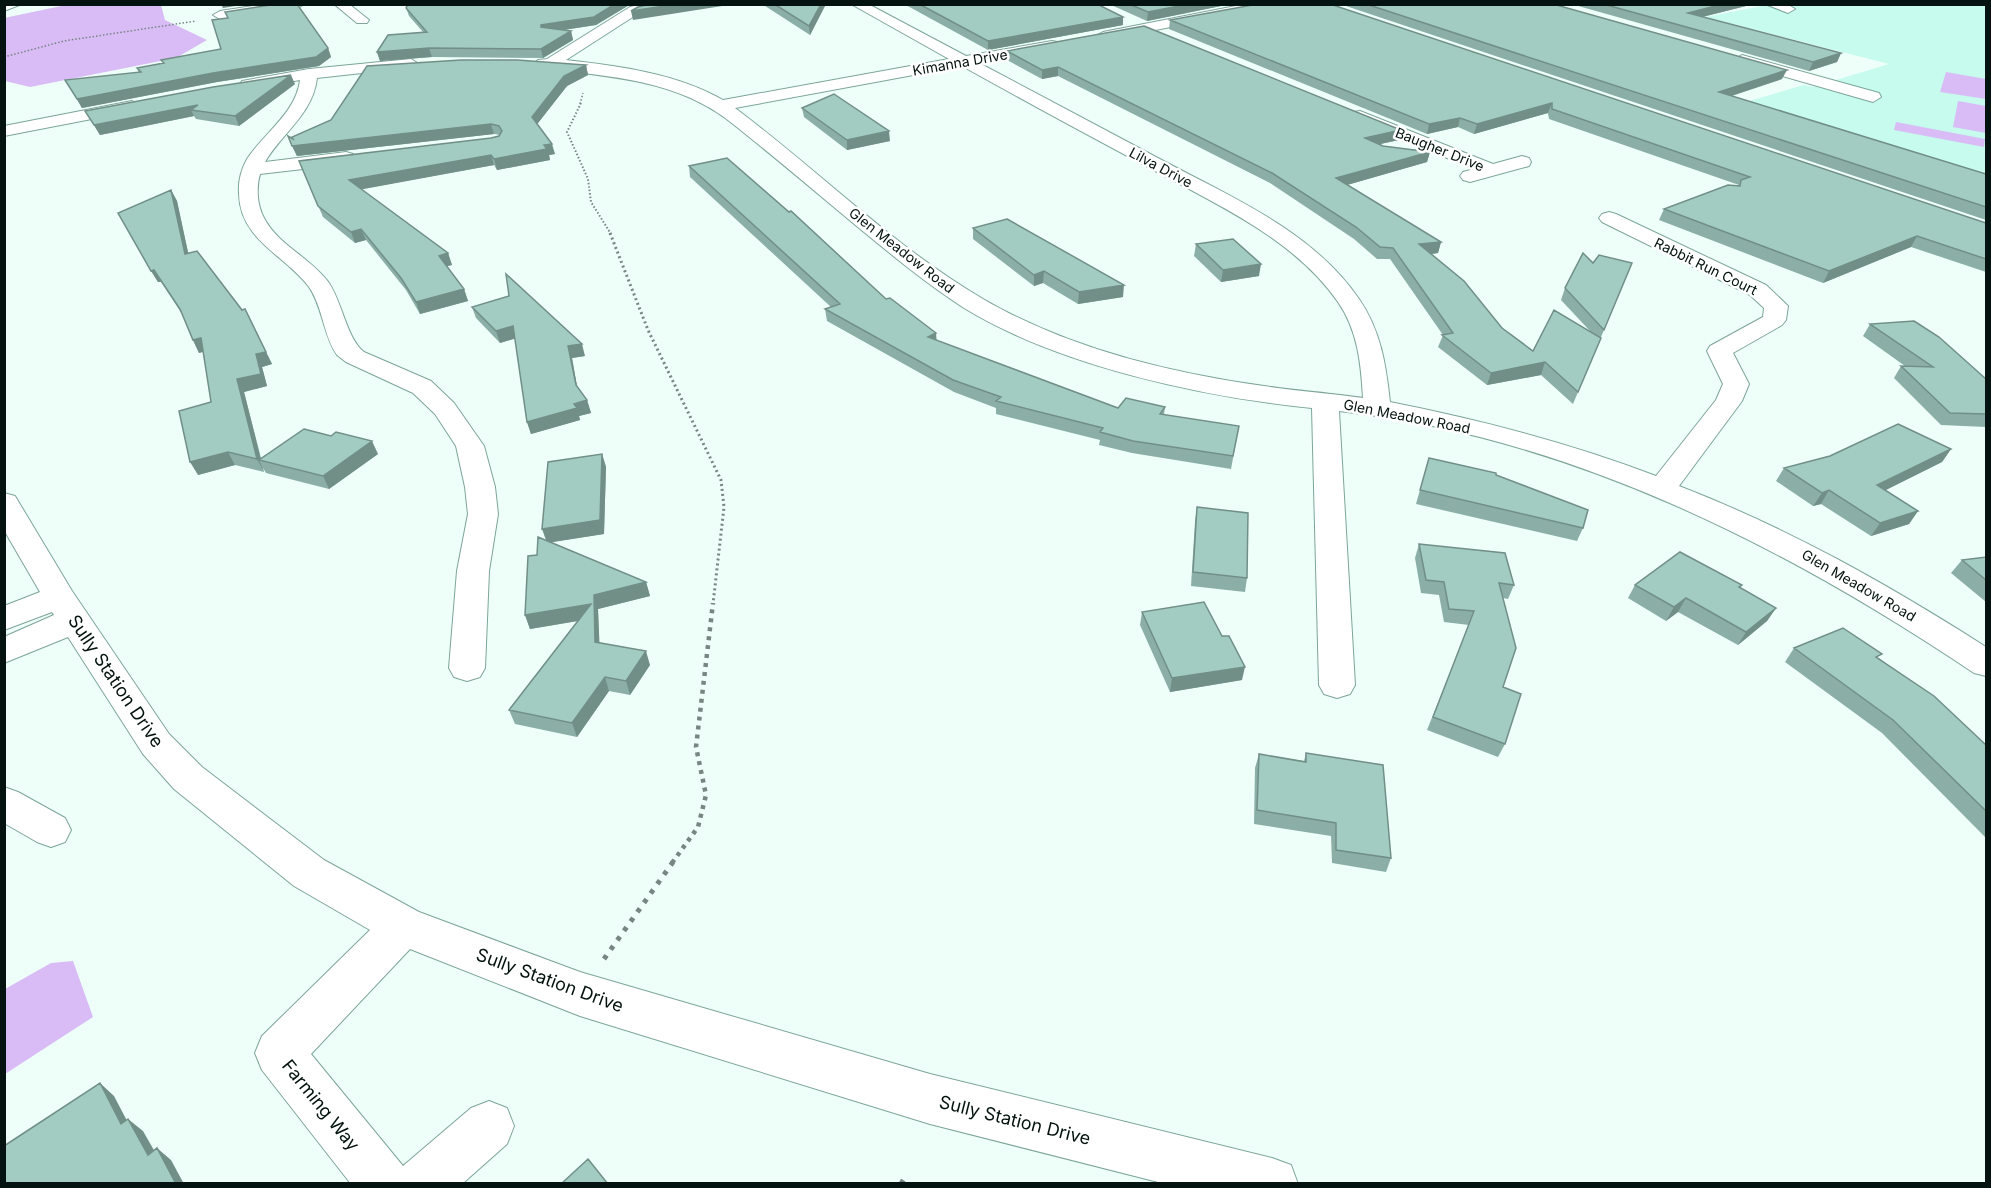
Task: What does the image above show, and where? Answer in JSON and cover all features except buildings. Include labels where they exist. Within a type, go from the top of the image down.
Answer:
[{"type":"street","points":[[4,7],[16,4]]},
{"type":"street","points":[[220,15],[298,4]]},
{"type":"street","points":[[340,4],[362,20]]},
{"type":"street","name":"Lilva Drive","points":[[857,4],[1245,212],[1297,246],[1339,286],[1357,314],[1370,344],[1377,408]]},
{"type":"street","points":[[1089,38],[1270,4]]},
{"type":"street","points":[[1770,4],[1788,9]]},
{"type":"street","points":[[549,64],[635,10],[660,5]]},
{"type":"street","points":[[1117,16],[1178,41]]},
{"type":"street","name":"Kimanna Drive","points":[[720,106],[1066,42]]},
{"type":"street","points":[[1725,56],[1873,97]]},
{"type":"street","name":"Glen Meadow Road","points":[[517,62],[613,71],[686,90],[720,106],[935,279],[1004,320],[1088,354],[1176,378],[1262,395],[1377,408],[1492,432],[1539,445],[1663,487],[1755,528],[1836,570],[1935,629],[1986,664]]},
{"type":"street","points":[[224,89],[309,74],[434,63]]},
{"type":"street","points":[[309,74],[309,91],[302,105],[254,160],[248,189],[250,206],[257,223],[270,240],[319,285],[346,350],[355,357],[422,387],[445,409],[470,446],[480,487],[483,514],[473,571],[467,668]]},
{"type":"street","points":[[4,131],[153,102]]},
{"type":"street","name":"Baugher Drive","points":[[1340,108],[1492,170]]},
{"type":"street","points":[[252,170],[367,156]]},
{"type":"street","name":"Baugher Drive","points":[[1459,178],[1522,162]]},
{"type":"street","name":"Rabbit Run Court","points":[[1609,218],[1758,290],[1776,306],[1774,320],[1719,351],[1736,384],[1729,401],[1663,487]]},
{"type":"street","points":[[1325,402],[1337,685]]},
{"type":"street","name":"Sully Station Drive","points":[[4,502],[67,608],[156,744],[188,778],[309,873],[403,926],[580,994],[930,1099],[1272,1184]]},
{"type":"street","points":[[4,619],[67,608]]},
{"type":"street","points":[[4,651],[67,608]]},
{"type":"street","points":[[4,802],[51,830]]},
{"type":"street","name":"Farming Way","points":[[384,1184],[279,1053],[403,926]]},
{"type":"street","points":[[422,1184],[489,1126]]},
{"type":"path","points":[[4,57],[64,41],[188,24],[220,15]]},
{"type":"path","points":[[580,994],[613,944],[698,827],[706,795],[696,747],[724,507],[721,480],[648,330],[614,240],[591,202],[588,179],[567,132],[580,105],[584,89],[590,82],[613,71]]},
{"type":"path","points":[[901,1184],[906,1175]]},
{"type":"shaded area","points":[[1772,4],[1986,5],[1986,175],[1746,102],[1804,85],[1813,87],[1889,64],[1706,17]]},
{"type":"shaded area","points":[[66,5],[161,5],[165,20],[207,40],[176,58],[30,87],[5,81],[4,18]]},
{"type":"shaded area","points":[[1946,72],[1986,79],[1986,99],[1940,92]]},
{"type":"shaded area","points":[[1958,101],[1986,106],[1986,133],[1953,127]]},
{"type":"shaded area","points":[[1896,122],[1985,139],[1984,147],[1894,130]]},
{"type":"shaded area","points":[[73,961],[93,1017],[5,1074],[5,989],[51,963]]}]
